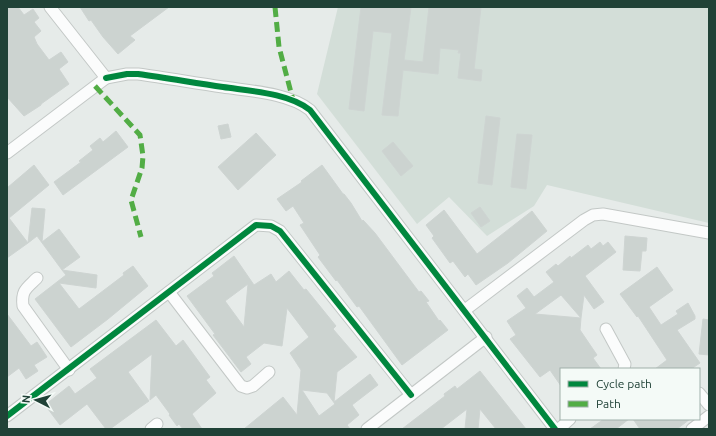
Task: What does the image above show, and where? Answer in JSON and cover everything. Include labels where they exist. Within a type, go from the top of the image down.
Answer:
[{"type":"street","points":[[50,7],[106,78]]},
{"type":"street","points":[[9,147],[106,78],[127,74],[138,74],[260,93],[293,100],[304,105],[310,110],[486,337],[555,429]]},
{"type":"street","points":[[465,310],[562,236],[593,215],[603,214],[709,233]]},
{"type":"street","points":[[7,416],[69,370],[256,225],[271,226],[280,231],[411,394]]},
{"type":"street","points":[[37,278],[23,291],[23,306],[69,370]]},
{"type":"street","points":[[169,292],[241,386],[247,388],[252,386],[269,372]]},
{"type":"street","points":[[606,329],[625,364],[624,368]]},
{"type":"street","points":[[367,429],[486,337]]},
{"type":"street","points":[[700,394],[709,405]]},
{"type":"street","points":[[692,429],[709,416]]},
{"type":"street","points":[[558,429],[569,420]]},
{"type":"shaded area","points":[[338,7],[709,7],[709,223],[547,185],[534,206],[487,236],[449,197],[417,224],[317,94]]},
{"type":"building","points":[[7,7],[18,7],[24,15],[33,9],[39,18],[34,22],[41,31],[34,37],[37,44],[49,60],[61,52],[68,62],[59,69],[69,84],[24,116],[7,97]]},
{"type":"building","points":[[80,7],[169,7],[130,36],[135,40],[118,54],[91,20],[89,21]]},
{"type":"building","points":[[361,7],[411,7],[404,60],[423,62],[429,7],[481,7],[474,69],[482,70],[481,81],[458,78],[461,53],[458,53],[459,50],[440,48],[438,74],[403,70],[398,116],[382,115],[392,33],[373,31],[364,111],[349,109]]},
{"type":"building","points":[[486,116],[500,118],[492,185],[478,183]]},
{"type":"building","points":[[228,124],[231,137],[221,139],[218,126]]},
{"type":"building","points":[[116,131],[128,147],[63,195],[54,182],[81,162],[79,161],[93,150],[90,146],[100,138],[103,142]]},
{"type":"building","points":[[256,133],[276,155],[238,190],[218,167]]},
{"type":"building","points":[[517,134],[532,135],[526,189],[511,187]]},
{"type":"building","points":[[393,142],[413,166],[401,176],[382,151]]},
{"type":"building","points":[[34,165],[49,185],[9,218],[28,243],[7,258],[7,188]]},
{"type":"building","points":[[322,165],[351,203],[362,221],[363,220],[375,233],[419,292],[421,291],[429,301],[426,302],[439,321],[440,320],[448,330],[402,365],[359,306],[357,307],[318,257],[320,255],[300,225],[304,223],[293,206],[286,211],[277,199],[302,182],[301,181]]},
{"type":"building","points":[[480,207],[490,221],[481,227],[471,213]]},
{"type":"building","points":[[32,208],[45,209],[42,242],[59,229],[80,257],[62,270],[37,236],[28,243]]},
{"type":"building","points":[[444,210],[477,254],[532,211],[547,231],[508,263],[476,285],[468,274],[465,277],[453,261],[450,263],[432,238],[434,236],[426,225]]},
{"type":"building","points":[[625,236],[647,238],[646,251],[642,251],[640,271],[623,270]]},
{"type":"building","points":[[600,242],[603,246],[608,242],[616,252],[585,276],[604,302],[594,309],[584,295],[580,330],[597,355],[593,358],[600,368],[560,368],[560,385],[550,370],[540,377],[510,339],[516,335],[507,321],[526,308],[517,296],[527,288],[534,297],[554,282],[546,272],[556,264],[558,266],[570,256],[571,258],[588,245],[591,249]],"holes":[[[561,295],[581,318],[535,314]]]},
{"type":"building","points":[[234,256],[254,285],[271,274],[276,282],[289,271],[304,290],[306,289],[336,326],[333,329],[357,357],[337,372],[334,402],[370,374],[378,385],[352,405],[359,415],[347,425],[350,429],[244,429],[283,397],[297,415],[301,370],[290,353],[309,337],[287,308],[282,346],[264,343],[246,357],[251,364],[241,372],[213,335],[215,334],[187,296],[214,276],[212,273]],"holes":[[[248,284],[244,327],[225,301]],[[302,390],[327,393],[335,404],[319,416]]]},
{"type":"building","points":[[133,266],[148,286],[71,347],[35,299],[66,275],[62,270],[97,275],[96,288],[59,283],[79,309],[124,275],[123,273]]},
{"type":"building","points":[[657,267],[673,290],[649,307],[661,325],[678,314],[676,311],[688,303],[695,316],[695,319],[677,330],[700,363],[692,368],[656,368],[667,360],[638,316],[637,317],[620,294]]},
{"type":"building","points":[[7,314],[31,346],[37,342],[47,357],[34,365],[38,371],[26,379],[19,368],[7,377]]},
{"type":"building","points":[[703,319],[709,320],[709,355],[699,354]]},
{"type":"building","points":[[156,320],[176,346],[183,340],[210,377],[206,380],[216,393],[192,414],[202,429],[183,429],[179,424],[177,426],[156,395],[150,400],[152,354],[128,372],[149,401],[110,429],[106,429],[87,404],[60,425],[45,405],[69,386],[75,394],[97,378],[90,369]]},
{"type":"building","points":[[480,371],[526,429],[496,429],[480,409],[478,429],[465,429],[467,409],[441,429],[402,429],[445,396],[444,394],[455,386],[457,389]]},
{"type":"building","points":[[603,420],[628,420],[616,429],[590,429]]},
{"type":"building","points":[[634,420],[689,420],[677,429],[640,429]]},
{"type":"marked path","points":[[275,7],[279,47],[293,100]]},
{"type":"marked path","points":[[95,86],[140,135],[143,156],[142,168],[131,200],[141,237]]},
{"type":"cycle path","points":[[106,78],[127,74],[138,74],[257,92],[280,96],[301,104],[310,110],[555,429]]},
{"type":"cycle path","points":[[7,416],[256,225],[271,226],[280,231],[411,395]]}]
